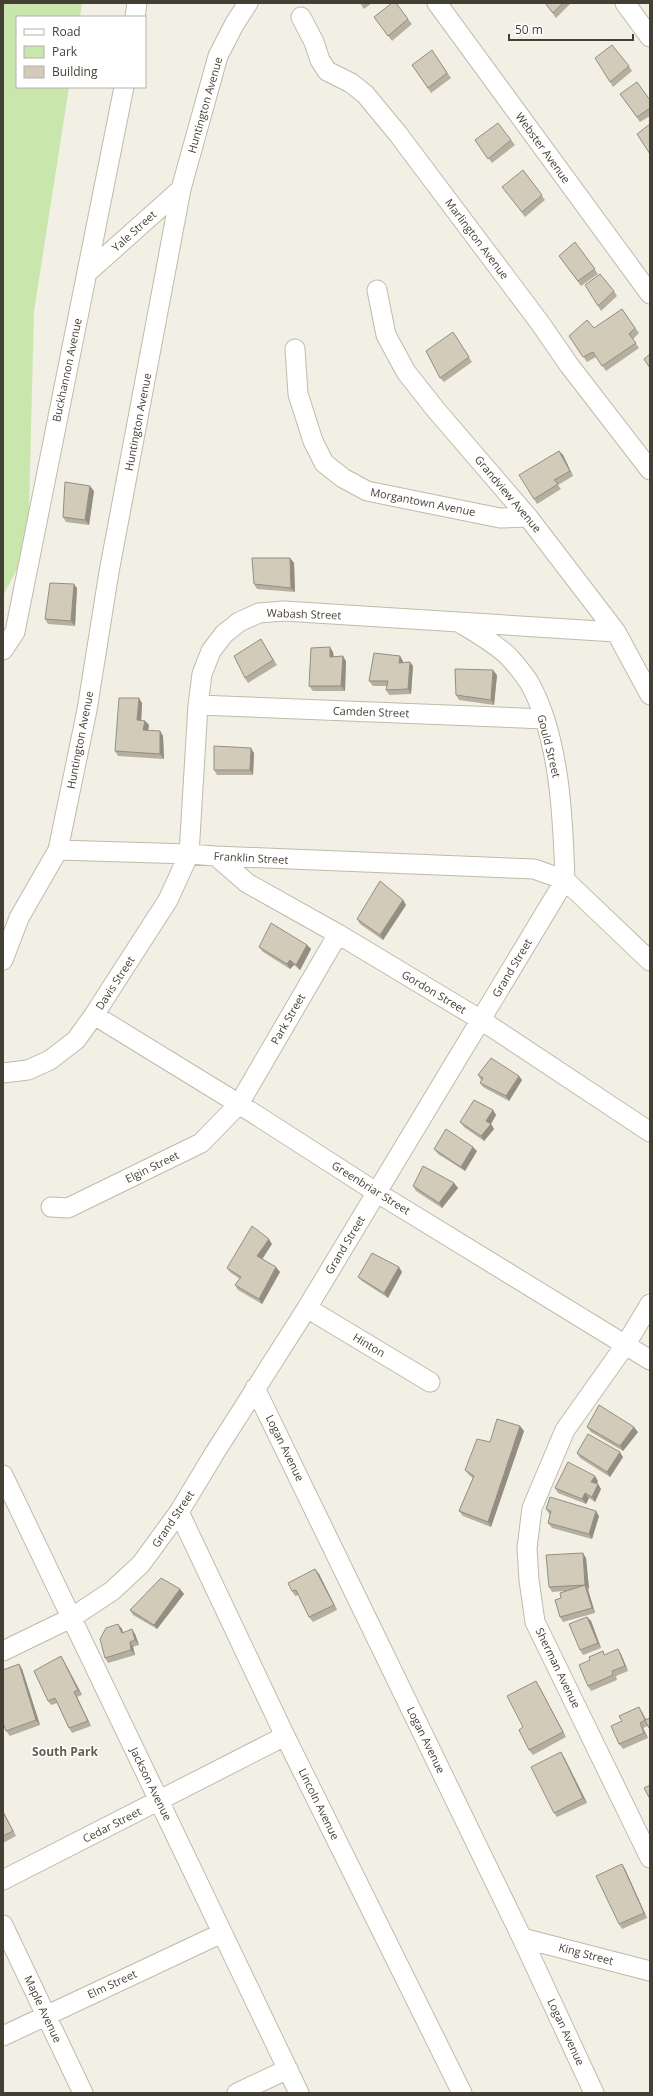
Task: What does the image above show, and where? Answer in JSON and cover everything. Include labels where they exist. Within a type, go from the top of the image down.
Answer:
[{"type":"street","points":[[135,16],[137,3]]},
{"type":"street","name":"Huntington Avenue","points":[[58,850],[88,710],[109,572],[181,189],[218,56],[235,23],[248,3]]},
{"type":"street","name":"Webster Avenue","points":[[437,3],[650,294]]},
{"type":"street","points":[[625,3],[650,37]]},
{"type":"street","name":"Marlington Avenue","points":[[301,17],[314,42],[320,60],[327,71],[351,82],[365,94],[398,134],[540,323],[569,365],[650,470]]},
{"type":"street","name":"Buckhannon Avenue","points":[[3,650],[15,632],[124,88]]},
{"type":"street","name":"Yale Street","points":[[87,272],[181,189]]},
{"type":"street","name":"Grandview Avenue","points":[[377,290],[386,335],[406,372],[436,410],[528,517],[616,632],[650,695]]},
{"type":"street","name":"Morgantown Avenue","points":[[295,349],[298,394],[313,441],[324,463],[343,478],[367,492],[500,518],[528,517]]},
{"type":"street","name":"Wabash Street","points":[[189,854],[198,705],[202,674],[211,651],[224,634],[239,622],[259,613],[284,611],[616,632]]},
{"type":"street","name":"Gould Street","points":[[459,623],[508,656],[530,684],[545,720],[558,775],[564,834],[565,880]]},
{"type":"street","name":"Camden Street","points":[[198,705],[545,720]]},
{"type":"street","points":[[3,960],[19,918],[58,850]]},
{"type":"street","name":"Franklin Street","points":[[58,850],[189,854],[534,869],[565,880]]},
{"type":"street","name":"Davis Street","points":[[3,1070],[28,1070],[50,1060],[76,1040],[94,1015],[168,900],[189,854]]},
{"type":"street","name":"Gordon Street","points":[[216,856],[247,883],[338,934],[481,1020],[650,1132]]},
{"type":"street","points":[[565,880],[650,961]]},
{"type":"street","name":"Grand Street","points":[[3,1651],[71,1618],[112,1591],[141,1564],[179,1512],[255,1388],[307,1308],[565,880]]},
{"type":"street","name":"Park Street","points":[[239,1104],[338,934]]},
{"type":"street","name":"Greenbriar Street","points":[[94,1015],[239,1104],[376,1192],[650,1360]]},
{"type":"street","name":"Elgin Street","points":[[51,1207],[68,1208],[201,1143],[239,1104]]},
{"type":"street","name":"Sherman Avenue","points":[[650,1304],[626,1344],[565,1430],[532,1508],[528,1554],[529,1580],[535,1622],[650,1858]]},
{"type":"street","name":"Hinton","points":[[307,1308],[430,1382]]},
{"type":"street","name":"Logan Avenue","points":[[255,1388],[522,1938],[594,2093]]},
{"type":"street","name":"Jackson Avenue","points":[[3,1475],[299,2093]]},
{"type":"street","name":"Lincoln Avenue","points":[[179,1512],[285,1736],[462,2093]]},
{"type":"street","name":"Cedar Street","points":[[3,1880],[285,1736]]},
{"type":"street","name":"Maple Avenue","points":[[3,1925],[83,2093]]},
{"type":"street","name":"Elm Street","points":[[3,2036],[222,1933]]},
{"type":"street","name":"King Street","points":[[522,1938],[650,1971]]},
{"type":"street","points":[[237,2093],[288,2069]]},
{"type":"green space","points":[[3,3],[82,3],[80,16],[16,16],[16,88],[69,88],[34,311],[28,548],[3,596]]},
{"type":"building","points":[[392,3],[396,3],[408,19],[388,36],[374,17]]},
{"type":"building","points":[[545,3],[563,3],[553,13]]},
{"type":"building","points":[[612,45],[629,66],[610,82],[595,58]]},
{"type":"building","points":[[432,50],[447,73],[428,88],[412,65]]},
{"type":"building","points":[[637,82],[650,100],[650,108],[637,117],[620,94]]},
{"type":"building","points":[[498,123],[511,140],[488,159],[475,140]]},
{"type":"building","points":[[650,124],[650,154],[637,134]]},
{"type":"building","points":[[523,170],[542,195],[522,212],[502,187]]},
{"type":"building","points":[[575,242],[595,269],[578,281],[559,256]]},
{"type":"building","points":[[600,274],[614,291],[598,306],[585,285]]},
{"type":"building","points":[[622,309],[635,328],[629,334],[636,343],[602,366],[593,352],[583,357],[569,336],[587,320],[594,328]]},
{"type":"building","points":[[453,332],[469,357],[440,378],[426,351]]},
{"type":"building","points":[[650,354],[650,368],[644,359]]},
{"type":"building","points":[[559,451],[570,471],[554,480],[558,484],[534,499],[519,475]]},
{"type":"building","points":[[65,482],[90,486],[85,520],[63,517]]},
{"type":"building","points":[[252,558],[290,558],[291,588],[254,584]]},
{"type":"building","points":[[50,583],[74,584],[71,621],[45,619]]},
{"type":"building","points":[[261,639],[273,660],[245,678],[234,656]]},
{"type":"building","points":[[330,647],[330,657],[343,656],[341,686],[309,686],[311,648]]},
{"type":"building","points":[[374,653],[400,656],[399,663],[410,662],[408,689],[386,690],[388,681],[369,681]]},
{"type":"building","points":[[455,669],[493,670],[491,700],[456,695]]},
{"type":"building","points":[[119,698],[139,698],[137,720],[145,721],[143,730],[160,731],[160,754],[115,751]]},
{"type":"building","points":[[214,746],[251,748],[250,770],[214,770]]},
{"type":"building","points":[[380,881],[403,900],[380,935],[357,919]]},
{"type":"building","points":[[271,923],[307,945],[296,965],[290,960],[287,964],[259,947]]},
{"type":"building","points":[[491,1058],[519,1076],[506,1096],[480,1083],[483,1078],[478,1075]]},
{"type":"building","points":[[474,1100],[493,1110],[486,1121],[491,1124],[481,1136],[460,1122]]},
{"type":"building","points":[[446,1129],[473,1147],[461,1167],[434,1149]]},
{"type":"building","points":[[423,1166],[454,1183],[439,1203],[413,1186]]},
{"type":"building","points":[[252,1226],[269,1239],[257,1256],[276,1267],[259,1299],[235,1285],[241,1277],[227,1268]]},
{"type":"building","points":[[372,1253],[399,1267],[384,1293],[358,1277]]},
{"type":"building","points":[[599,1405],[634,1427],[620,1446],[587,1427]]},
{"type":"building","points":[[497,1419],[520,1426],[488,1522],[459,1511],[474,1476],[465,1470],[477,1439],[490,1442]]},
{"type":"building","points":[[588,1434],[620,1452],[607,1472],[577,1453]]},
{"type":"building","points":[[568,1462],[595,1476],[591,1482],[598,1484],[592,1497],[585,1493],[582,1499],[555,1488]]},
{"type":"building","points":[[550,1497],[596,1511],[589,1534],[548,1523],[551,1511],[546,1509]]},
{"type":"building","points":[[583,1553],[585,1585],[549,1587],[546,1555]]},
{"type":"building","points":[[315,1569],[334,1605],[309,1617],[296,1590],[292,1591],[288,1583]]},
{"type":"building","points":[[161,1578],[180,1589],[154,1625],[130,1610]]},
{"type":"building","points":[[585,1585],[592,1608],[560,1617],[555,1600],[561,1598],[560,1593]]},
{"type":"building","points":[[587,1617],[598,1643],[580,1650],[569,1624]]},
{"type":"building","points":[[118,1624],[122,1633],[132,1629],[135,1640],[130,1642],[131,1650],[105,1658],[100,1639],[106,1628]]},
{"type":"building","points":[[618,1649],[625,1666],[612,1671],[613,1675],[588,1686],[579,1665],[590,1660],[589,1657],[603,1651],[604,1655]]},
{"type":"building","points":[[61,1656],[78,1690],[74,1692],[88,1721],[69,1728],[55,1698],[48,1701],[34,1671]]},
{"type":"building","points":[[19,1664],[36,1720],[6,1731],[3,1723],[3,1670]]},
{"type":"building","points":[[536,1681],[563,1732],[529,1750],[519,1730],[523,1727],[507,1696]]},
{"type":"building","points":[[639,1707],[645,1720],[640,1723],[644,1733],[619,1744],[611,1726],[622,1721],[619,1716]]},
{"type":"building","points":[[650,1718],[650,1730],[645,1720]]},
{"type":"building","points":[[561,1752],[583,1798],[554,1813],[531,1767]]},
{"type":"building","points":[[650,1785],[650,1799],[644,1788]]},
{"type":"building","points":[[3,1812],[13,1831],[3,1836]]},
{"type":"building","points":[[622,1864],[644,1913],[619,1924],[596,1876]]},
{"type":"district","name":"South Park","points":[[65,1752]]}]
